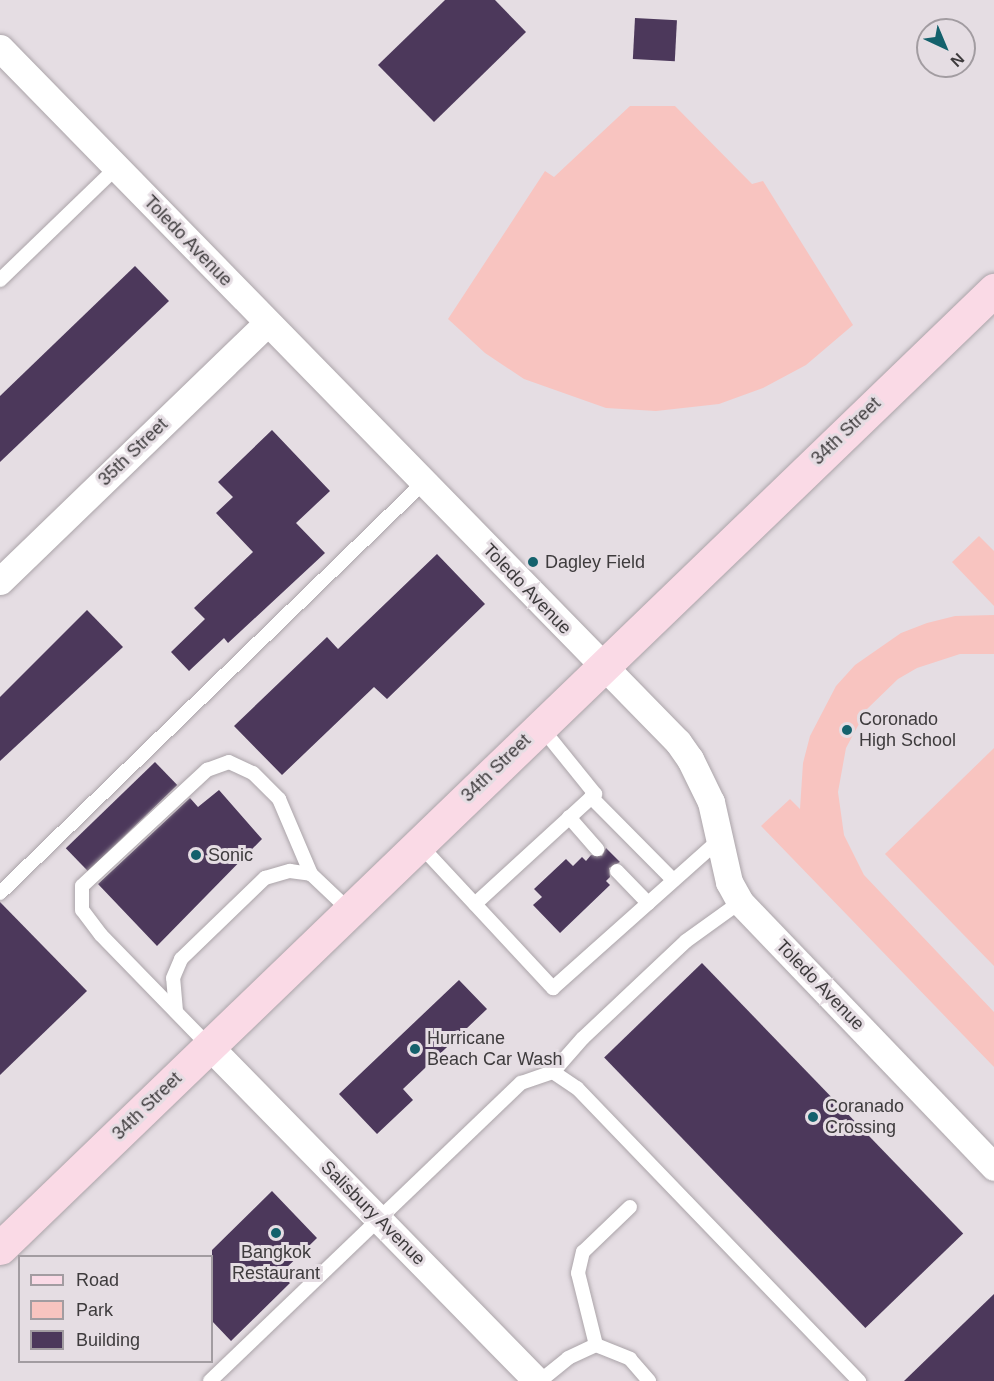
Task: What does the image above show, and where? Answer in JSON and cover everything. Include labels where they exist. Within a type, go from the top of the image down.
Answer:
[{"type":"main road","name":"34th Street","points":[[0,1248],[601,666],[994,290]]},
{"type":"street","name":"Toledo Avenue","points":[[0,48],[690,759],[711,802],[729,882],[740,902],[994,1167]]},
{"type":"street","name":"35th Street","points":[[0,580],[267,323]]},
{"type":"street","name":"Salisbury Avenue","points":[[209,1046],[378,1219],[527,1377]]},
{"type":"lane","points":[[0,280],[116,168]]},
{"type":"lane","points":[[0,893],[423,483]]},
{"type":"lane","points":[[475,904],[595,794],[539,726]]},
{"type":"lane","points":[[209,1046],[101,936],[82,910],[82,886],[207,770],[229,762],[253,773],[279,799],[311,874],[349,910]]},
{"type":"lane","points":[[591,797],[673,880]]},
{"type":"lane","points":[[569,817],[597,849]]},
{"type":"lane","points":[[418,843],[554,988],[720,839]]},
{"type":"lane","points":[[176,1011],[173,978],[181,959],[265,878],[290,871],[311,874]]},
{"type":"lane","points":[[617,871],[648,903]]},
{"type":"lane","points":[[210,1381],[521,1083],[553,1072],[583,1038],[686,941],[740,902]]},
{"type":"lane","points":[[553,1072],[577,1088],[860,1381]]},
{"type":"lane","points":[[596,1345],[578,1273],[583,1252],[630,1207]]},
{"type":"lane","points":[[527,1377],[596,1345],[630,1359],[649,1381]]},
{"type":"green space","points":[[630,106],[675,106],[752,184],[763,181],[853,325],[806,365],[763,388],[719,404],[656,411],[606,408],[524,379],[485,353],[448,319],[545,171],[554,177]]},
{"type":"green space","points":[[979,536],[994,551],[994,606],[952,562]]},
{"type":"green space","points":[[994,615],[994,654],[960,654],[917,668],[898,679],[867,709],[846,748],[838,792],[844,835],[864,875],[994,1012],[994,1067],[761,826],[790,799],[800,809],[803,763],[810,736],[836,686],[855,665],[901,633],[927,623],[955,616]]},
{"type":"green space","points":[[994,748],[994,966],[885,854]]},
{"type":"building","points":[[445,0],[495,0],[526,32],[434,122],[378,65]]},
{"type":"building","points":[[635,18],[677,20],[675,61],[633,59]]},
{"type":"building","points":[[135,266],[169,301],[0,462],[0,396]]},
{"type":"building","points":[[272,430],[330,491],[296,523],[325,553],[228,643],[224,638],[189,671],[171,652],[205,619],[194,608],[253,552],[216,513],[233,497],[218,482]]},
{"type":"building","points":[[437,554],[485,604],[387,699],[374,687],[282,775],[234,726],[327,637],[338,649]]},
{"type":"building","points":[[87,610],[123,647],[0,761],[0,697]]},
{"type":"building","points":[[155,762],[177,785],[88,871],[66,848]]},
{"type":"building","name":"Sonic","points":[[219,790],[262,839],[157,946],[98,884],[190,798],[198,807]]},
{"type":"building","points":[[606,848],[620,862],[609,868],[610,877],[606,881],[610,885],[560,933],[533,905],[542,897],[534,889],[566,859],[573,866],[582,857],[586,861],[591,855],[602,856]]},
{"type":"building","points":[[0,902],[87,991],[0,1075]]},
{"type":"building","points":[[702,963],[963,1233],[865,1328],[604,1057]]},
{"type":"building","name":"Hurricane Beach Car Wash","points":[[459,980],[487,1009],[403,1089],[413,1100],[377,1134],[339,1094]]},
{"type":"building","points":[[272,1191],[317,1238],[280,1274],[290,1283],[231,1341],[213,1322],[212,1250]]},
{"type":"building","points":[[994,1294],[994,1381],[904,1381]]},
{"type":"place","name":"Dagley Field","points":[[533,562]]},
{"type":"place","name":"Coronado High School","points":[[847,730]]},
{"type":"place","name":"Sonic","points":[[196,855]]},
{"type":"place","name":"Hurricane Beach Car Wash","points":[[415,1049]]},
{"type":"place","name":"Coranado Crossing","points":[[813,1117]]},
{"type":"place","name":"Bangkok Restaurant","points":[[276,1233]]}]
